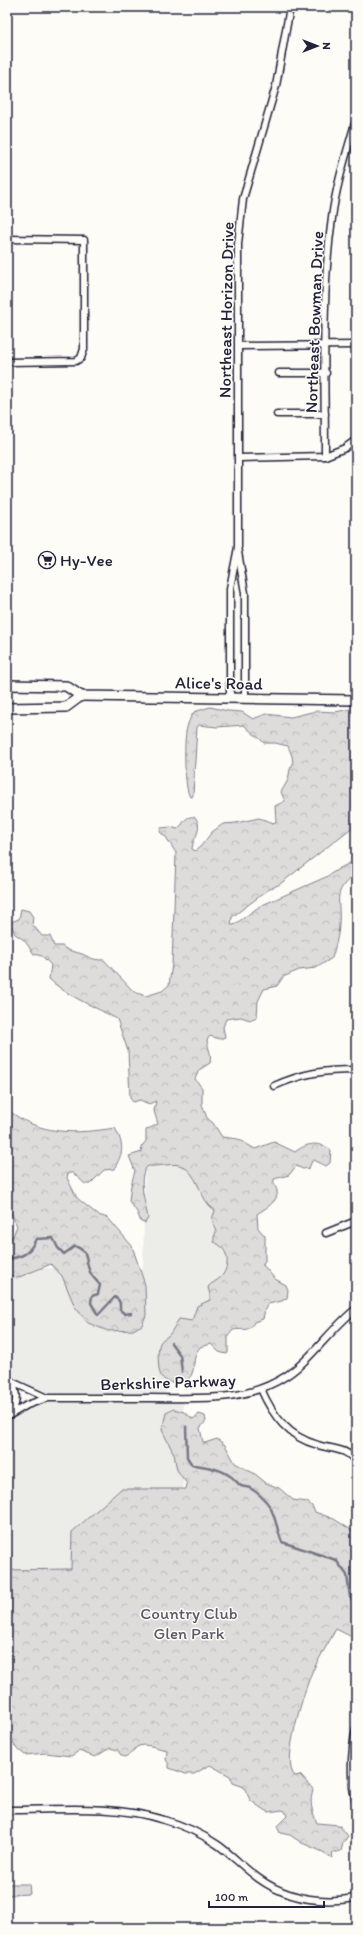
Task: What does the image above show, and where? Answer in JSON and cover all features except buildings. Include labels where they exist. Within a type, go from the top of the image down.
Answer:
[{"type":"main road","name":"Alice's Road","points":[[7,684],[66,686],[81,696],[356,700]]},
{"type":"main road","points":[[7,708],[66,707],[81,696]]},
{"type":"street","name":"Northeast Horizon Drive","points":[[245,699],[245,593],[238,547],[238,244],[243,199],[276,86],[290,7]]},
{"type":"street","name":"Northeast Bowman Drive","points":[[325,456],[326,279],[332,216],[356,120]]},
{"type":"street","points":[[7,239],[84,240],[84,349],[82,358],[76,361],[7,362]]},
{"type":"street","points":[[239,346],[356,345]]},
{"type":"street","points":[[279,373],[326,373]]},
{"type":"street","points":[[277,414],[325,414]]},
{"type":"street","points":[[238,458],[325,456],[345,448],[356,440]]},
{"type":"street","name":"Northeast Horizon Drive","points":[[230,699],[230,588],[238,547]]},
{"type":"street","points":[[274,1086],[301,1075],[316,1071],[356,1070]]},
{"type":"street","points":[[326,1233],[356,1220]]},
{"type":"street","name":"Berkshire Parkway","points":[[9,1416],[27,1405],[47,1398],[221,1397],[236,1396],[261,1389],[279,1380],[297,1368],[336,1326],[356,1309]]},
{"type":"street","points":[[9,1380],[15,1390],[16,1400],[9,1416]]},
{"type":"street","name":"Berkshire Parkway","points":[[9,1380],[47,1398]]},
{"type":"street","points":[[261,1389],[274,1414],[288,1430],[306,1441],[319,1446],[338,1448],[346,1452],[356,1462]]},
{"type":"street","points":[[356,1728],[352,1778],[356,1804]]},
{"type":"street","points":[[7,1810],[105,1810],[123,1811],[150,1816],[182,1826],[201,1835],[230,1854],[258,1877],[284,1892],[315,1900],[341,1900],[356,1898]]},
{"type":"shaded area","points":[[145,1158],[210,1158],[238,1294],[166,1359],[166,1393],[46,1393],[40,1392],[18,1382],[7,1373],[7,1267],[143,1270]]},
{"type":"shaded area","points":[[183,1402],[183,1489],[121,1489],[72,1569],[7,1570],[7,1424],[11,1420],[26,1408],[44,1403]]},
{"type":"green space","points":[[210,707],[242,712],[253,719],[266,714],[291,717],[316,711],[335,712],[356,708],[356,819],[354,826],[280,884],[268,890],[232,917],[231,925],[234,925],[260,906],[326,877],[350,863],[355,853],[356,837],[356,873],[348,880],[340,891],[338,932],[332,958],[316,968],[299,970],[283,977],[277,986],[264,989],[258,1001],[257,1017],[250,1020],[241,1017],[226,1019],[223,1027],[225,1037],[220,1039],[210,1036],[207,1040],[210,1063],[199,1070],[195,1079],[202,1088],[202,1104],[207,1118],[213,1123],[222,1137],[238,1139],[255,1149],[274,1142],[295,1152],[308,1145],[322,1145],[331,1150],[330,1163],[326,1166],[314,1160],[309,1168],[303,1169],[296,1166],[289,1175],[274,1179],[274,1184],[277,1191],[276,1199],[257,1214],[258,1228],[265,1236],[265,1261],[263,1265],[275,1279],[286,1285],[288,1290],[287,1298],[282,1301],[268,1304],[265,1309],[263,1319],[254,1322],[250,1328],[233,1330],[228,1336],[228,1353],[226,1354],[219,1352],[211,1344],[200,1347],[195,1356],[190,1377],[187,1380],[177,1383],[166,1381],[161,1376],[158,1355],[159,1346],[162,1340],[168,1336],[179,1319],[192,1321],[197,1306],[210,1300],[208,1287],[224,1273],[227,1258],[223,1248],[214,1242],[216,1232],[212,1219],[215,1211],[206,1200],[187,1169],[175,1164],[148,1166],[144,1170],[142,1183],[148,1218],[145,1223],[141,1222],[137,1212],[129,1201],[135,1171],[129,1156],[142,1152],[141,1147],[146,1141],[146,1130],[158,1124],[154,1111],[156,1101],[149,1104],[140,1100],[133,1102],[130,1098],[128,1051],[117,1019],[64,991],[49,979],[51,965],[42,956],[34,954],[24,940],[15,934],[11,922],[19,919],[21,909],[29,911],[33,917],[32,924],[42,936],[50,936],[54,946],[62,946],[68,950],[93,959],[104,960],[134,992],[146,996],[162,991],[169,985],[172,964],[176,853],[166,837],[160,832],[161,828],[171,827],[177,829],[189,817],[195,817],[198,829],[192,849],[195,851],[212,832],[223,824],[259,818],[274,823],[276,821],[275,806],[285,801],[281,792],[288,780],[290,769],[293,764],[288,746],[275,743],[264,743],[244,725],[217,727],[199,725],[197,727],[193,795],[190,797],[185,766],[186,730],[194,712]]},
{"type":"green space","points":[[7,1109],[19,1118],[32,1124],[59,1131],[73,1132],[115,1128],[122,1148],[120,1158],[114,1169],[104,1170],[90,1184],[85,1184],[73,1173],[68,1173],[67,1178],[77,1198],[98,1215],[108,1218],[132,1246],[145,1285],[146,1315],[142,1325],[133,1330],[108,1331],[88,1323],[75,1307],[62,1276],[51,1264],[17,1278],[7,1274],[7,1239],[13,1236],[17,1226],[7,1204]]},
{"type":"green space","points":[[7,1383],[11,1390],[12,1401],[7,1413]]},
{"type":"green space","name":"Country Club Glen Park","points":[[174,1409],[184,1412],[193,1419],[199,1414],[205,1416],[206,1421],[200,1428],[203,1442],[205,1443],[217,1439],[225,1445],[235,1463],[255,1474],[266,1483],[279,1488],[293,1500],[307,1502],[312,1506],[315,1512],[334,1519],[356,1533],[356,1639],[336,1629],[318,1661],[312,1672],[295,1726],[290,1757],[291,1769],[295,1776],[300,1775],[313,1789],[311,1799],[317,1823],[339,1825],[348,1836],[343,1843],[341,1851],[333,1853],[332,1858],[323,1852],[302,1843],[290,1835],[280,1833],[277,1826],[287,1816],[285,1811],[269,1812],[261,1808],[250,1800],[244,1787],[233,1783],[230,1776],[210,1765],[194,1774],[186,1774],[169,1768],[169,1764],[166,1760],[167,1750],[144,1745],[137,1747],[130,1754],[124,1757],[118,1750],[110,1748],[95,1757],[79,1751],[71,1756],[46,1753],[25,1755],[16,1748],[12,1740],[7,1740],[7,1570],[71,1569],[72,1532],[121,1489],[186,1489],[187,1484],[177,1470],[174,1454],[162,1430],[166,1413]]},
{"type":"green space","points":[[8,1884],[29,1884],[30,1894],[8,1895]]},
{"type":"waterway","points":[[7,1259],[25,1254],[31,1248],[36,1239],[53,1238],[58,1248],[64,1254],[75,1246],[85,1254],[88,1268],[100,1285],[98,1294],[92,1296],[91,1303],[98,1315],[115,1297],[119,1301],[120,1310],[125,1314],[131,1313]]},
{"type":"waterway","points":[[171,1343],[180,1355],[182,1372]]},
{"type":"waterway","points":[[186,1427],[187,1457],[192,1465],[217,1469],[231,1477],[241,1486],[250,1488],[258,1494],[270,1507],[282,1542],[336,1560],[347,1575],[350,1597],[356,1608]]},
{"type":"place","name":"Hy-Vee","points":[[47,560]]}]
